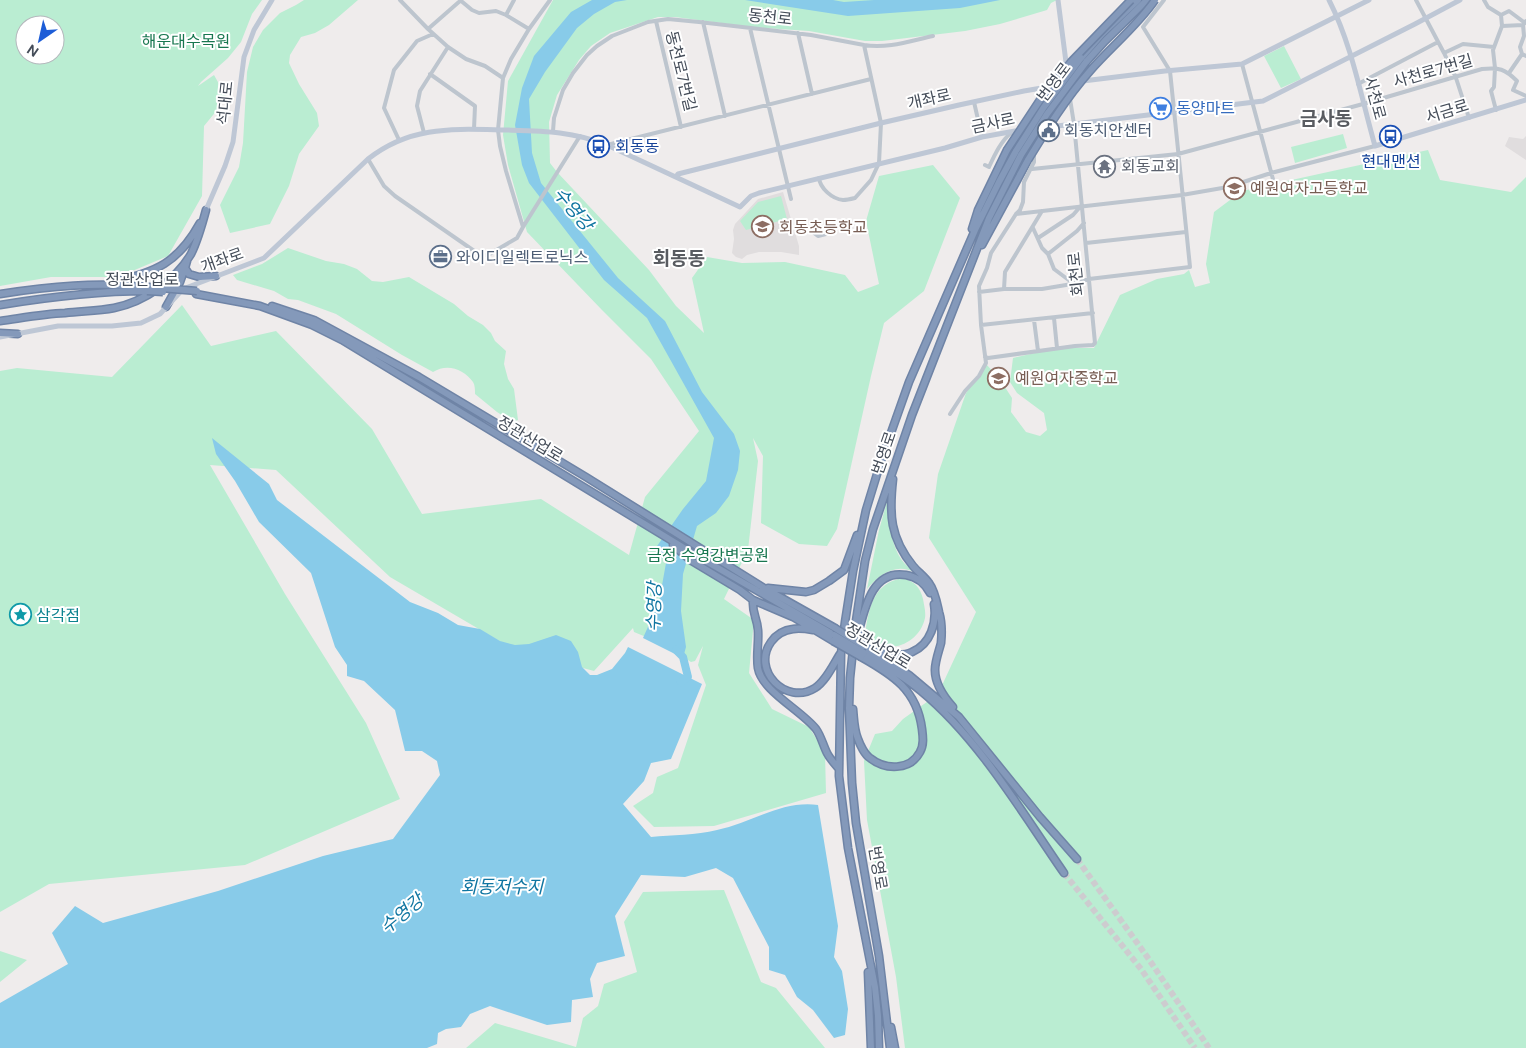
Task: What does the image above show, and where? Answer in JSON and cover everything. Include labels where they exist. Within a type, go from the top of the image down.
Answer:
[{"type":"highway","points":[[961,263],[978,210],[1007,150],[1042,97],[1070,62],[1131,0]]},
{"type":"highway","name":"번영로","points":[[895,1048],[856,823],[850,748],[850,691],[853,653],[865,561],[873,529],[912,415],[989,218],[1018,153],[1044,106],[1084,60],[1102,34],[1138,0]]},
{"type":"highway","name":"번영로","points":[[1084,60],[1147,0]]},
{"type":"highway","points":[[970,268],[1058,113],[1079,84],[1143,16],[1155,0]]},
{"type":"highway","name":"번영로","points":[[879,1048],[875,987],[848,848],[838,769],[840,653],[853,571],[866,510],[909,382],[998,182],[1018,153]]},
{"type":"highway","points":[[166,307],[180,282],[202,226],[206,210]]},
{"type":"highway","points":[[102,284],[126,279],[152,270],[174,258],[184,248],[206,210]]},
{"type":"highway","points":[[0,321],[114,308],[128,304],[146,296],[168,280],[190,254]]},
{"type":"highway","points":[[185,268],[186,272],[193,276],[216,276]]},
{"type":"highway","name":"정관산업로","points":[[0,294],[58,286],[102,284],[147,289]]},
{"type":"highway","points":[[147,289],[197,292]]},
{"type":"highway","name":"정관산업로","points":[[0,305],[50,297],[147,289]]},
{"type":"highway","name":"정관산업로","points":[[197,292],[253,301],[298,314],[345,336],[419,377],[586,477],[834,638]]},
{"type":"highway","name":"정관산업로","points":[[197,292],[260,306],[342,340],[696,556],[762,590]]},
{"type":"highway","points":[[0,333],[18,334]]},
{"type":"highway","points":[[894,467],[890,512],[894,532],[901,549],[929,583],[936,599],[940,615],[941,641],[935,669],[938,684],[945,698],[959,717]]},
{"type":"highway","points":[[762,590],[806,592],[822,586],[837,576],[844,570],[847,564],[866,510]]},
{"type":"highway","points":[[657,531],[690,560],[753,600],[793,617],[815,630],[863,652]]},
{"type":"highway","points":[[853,653],[871,592],[877,584],[882,580],[899,574],[915,577],[927,588],[933,598],[935,620],[932,632],[922,646],[912,652],[897,655],[873,651]]},
{"type":"highway","points":[[762,590],[835,628],[904,688],[914,701],[920,720],[923,740],[920,751],[914,760],[902,766],[890,767],[869,758],[857,738],[850,691]]},
{"type":"highway","points":[[753,600],[752,610],[758,630],[757,657],[761,677],[768,686],[808,720],[817,731],[827,753],[838,769]]},
{"type":"highway","points":[[815,630],[794,628],[774,638],[768,646],[765,657],[766,667],[776,685],[785,691],[796,693],[806,692],[816,687],[823,680],[840,653]]},
{"type":"highway","name":"정관산업로","points":[[863,652],[873,651],[909,675],[959,717],[1040,817],[1077,859]]},
{"type":"highway","name":"정관산업로","points":[[863,652],[906,679],[942,709],[987,762],[1064,873]]},
{"type":"highway","points":[[881,668],[929,698]]},
{"type":"highway","name":"번영로","points":[[867,949],[872,1048]]},
{"type":"highway","name":"번영로","points":[[882,977],[890,1048]]},
{"type":"main road","name":"석대로","points":[[206,210],[233,142],[244,57],[254,30],[272,0]]},
{"type":"main road","points":[[1058,0],[1068,84]]},
{"type":"main road","name":"사천로","points":[[1329,0],[1337,16],[1350,56],[1375,146]]},
{"type":"main road","name":"개좌로","points":[[0,337],[58,326],[112,326],[142,322],[160,314],[183,289],[264,258],[368,159],[382,148],[424,132],[444,129],[552,131],[580,136],[607,145],[676,177],[678,174],[778,148],[974,102],[1087,81],[1242,64],[1369,0]]},
{"type":"main road","name":"금사로","points":[[676,177],[740,207],[751,196],[1015,130],[1252,103],[1262,100],[1460,0]]},
{"type":"main road","points":[[1067,70],[1087,81]]},
{"type":"main road","name":"서금로","points":[[1375,146],[1526,100]]},
{"type":"street","points":[[400,0],[448,47],[466,59],[486,66],[503,78]]},
{"type":"street","points":[[428,29],[460,0],[472,10],[480,13],[496,11],[530,29]]},
{"type":"street","points":[[506,15],[514,0]]},
{"type":"street","points":[[523,227],[506,171],[501,130],[503,78],[511,60],[550,0]]},
{"type":"street","points":[[979,292],[1004,289],[1042,289],[1089,279],[1190,267],[1170,71],[1144,27],[1164,0]]},
{"type":"street","points":[[1416,0],[1456,78],[1469,118]]},
{"type":"street","points":[[1484,0],[1488,7],[1501,15]]},
{"type":"street","points":[[1501,15],[1509,12],[1525,23]]},
{"type":"street","points":[[1496,110],[1491,90],[1494,87],[1495,68],[1493,50],[1502,26],[1501,15]]},
{"type":"street","name":"동천로","points":[[552,131],[563,90],[587,55],[612,36],[656,20],[668,19],[703,22],[798,33],[873,46],[889,45],[933,36]]},
{"type":"street","name":"동천로7번길","points":[[656,20],[681,127]]},
{"type":"street","name":"동천로7번길","points":[[703,22],[725,116]]},
{"type":"street","points":[[1502,26],[1525,23]]},
{"type":"street","points":[[1525,23],[1524,36],[1520,46],[1524,55],[1509,73],[1517,81],[1513,90],[1526,96]]},
{"type":"street","points":[[750,28],[791,199]]},
{"type":"street","points":[[798,33],[812,94]]},
{"type":"street","points":[[400,140],[384,108],[394,70],[417,41],[433,34]]},
{"type":"street","points":[[1358,84],[1438,42]]},
{"type":"street","points":[[1444,53],[1463,44],[1494,47]]},
{"type":"street","points":[[819,178],[825,190],[833,197],[840,200],[856,198],[871,180],[879,163],[881,123],[864,45]]},
{"type":"street","points":[[424,132],[417,106],[420,90],[448,47]]},
{"type":"street","points":[[1242,64],[1274,183]]},
{"type":"street","name":"사천로7번길","points":[[1078,164],[1178,154],[1482,70],[1495,68],[1509,73]]},
{"type":"street","points":[[430,74],[475,106],[474,129]]},
{"type":"street","name":"동천로7번길","points":[[607,145],[871,79]]},
{"type":"street","name":"회천로","points":[[986,357],[1093,345],[1096,343],[1074,124],[1068,84]]},
{"type":"street","points":[[974,102],[982,137]]},
{"type":"street","points":[[950,414],[964,392],[979,376],[986,363],[981,325],[979,286],[991,254],[1020,210],[1023,202],[1024,182],[1032,169],[1031,161],[1034,142],[1043,127]]},
{"type":"street","points":[[985,165],[990,167],[995,153],[1007,136],[1015,130],[1034,142]]},
{"type":"street","points":[[368,159],[384,186],[395,196],[480,255],[488,255],[517,238],[580,136]]},
{"type":"street","points":[[1016,214],[1182,196],[1228,186],[1375,146]]},
{"type":"street","points":[[1032,169],[1078,164]]},
{"type":"street","points":[[1038,238],[1073,215],[1081,207]]},
{"type":"street","points":[[1004,289],[1005,272],[1042,211]]},
{"type":"street","points":[[1048,254],[1084,223]]},
{"type":"street","points":[[1033,228],[1054,269],[1072,284]]},
{"type":"street","points":[[1086,243],[1186,232]]},
{"type":"street","points":[[814,233],[818,236],[826,234]]},
{"type":"street","points":[[981,325],[1093,313]]},
{"type":"street","points":[[1054,318],[1057,348]]},
{"type":"street","points":[[1034,320],[1038,351]]},
{"type":"shaded area","points":[[1526,136],[1526,160],[1505,146],[1509,137],[1523,139]]},
{"type":"shaded area","name":"회동초등학교","points":[[783,192],[799,246],[799,255],[781,252],[759,252],[747,255],[742,259],[736,257],[732,253],[735,224],[758,199]]},
{"type":"green space","name":"해운대수목원","points":[[0,0],[262,0],[252,14],[241,42],[228,58],[198,86],[214,75],[227,98],[204,126],[202,196],[168,256],[118,277],[51,277],[0,286]]},
{"type":"green space","points":[[304,0],[358,0],[329,25],[315,33],[301,37],[290,55],[289,63],[299,84],[317,113],[319,126],[299,154],[289,186],[270,224],[230,233],[220,205],[239,167],[243,143],[247,72],[253,47],[263,30],[280,13]]},
{"type":"green space","name":"금정 수영강변공원","points":[[553,0],[1057,0],[1051,3],[1047,10],[1000,24],[965,31],[882,41],[865,41],[809,31],[752,27],[675,17],[658,17],[610,33],[591,46],[579,60],[557,95],[549,122],[550,163],[649,270],[676,306],[704,333],[692,278],[707,257],[742,263],[785,262],[845,275],[858,292],[879,284],[866,221],[879,176],[933,165],[960,198],[924,291],[884,323],[837,529],[827,546],[799,544],[761,523],[763,456],[753,438],[758,461],[748,550],[724,599],[754,620],[749,673],[772,709],[809,727],[825,753],[826,793],[714,826],[654,827],[633,806],[653,793],[657,777],[678,768],[706,685],[698,665],[703,646],[695,661],[691,662],[663,644],[634,632],[633,628],[594,671],[513,649],[390,577],[276,470],[210,465],[285,594],[366,723],[400,799],[245,865],[49,884],[0,912],[0,371],[17,368],[112,377],[182,305],[211,346],[276,331],[372,429],[422,514],[541,499],[629,555],[645,497],[699,431],[651,359],[527,232],[508,165],[503,135],[508,81]]},
{"type":"green space","points":[[1284,46],[1301,79],[1281,88],[1264,56]]},
{"type":"green space","points":[[1343,134],[1347,148],[1295,163],[1291,147]]},
{"type":"green space","points":[[1428,150],[1440,180],[1511,192],[1526,177],[1526,1048],[905,1048],[896,977],[867,820],[864,761],[875,734],[892,731],[903,719],[938,694],[976,612],[929,538],[938,474],[966,393],[986,364],[999,378],[1012,398],[1011,412],[1026,432],[1040,436],[1047,430],[1044,413],[1017,393],[1010,382],[1013,358],[1057,348],[1094,348],[1120,295],[1157,279],[1184,274],[1189,270],[1195,287],[1210,283],[1206,264],[1214,212],[1242,191]]},
{"type":"green space","points":[[781,196],[787,219],[746,230],[740,221],[758,202]]},
{"type":"green space","points":[[288,248],[357,269],[372,281],[383,282],[409,277],[454,304],[468,316],[483,325],[491,333],[495,341],[506,351],[504,364],[508,379],[514,389],[518,420],[513,422],[475,394],[473,382],[460,371],[444,368],[433,372],[336,314],[298,300],[288,299],[274,291],[237,280],[233,275],[262,264]]},
{"type":"green space","points":[[888,498],[892,538],[903,561],[916,573],[909,570],[895,569],[883,574],[867,589],[879,530]]},
{"type":"green space","points":[[903,578],[914,583],[920,591],[925,618],[916,636],[908,642],[900,646],[881,646],[865,634],[868,615],[874,598],[879,591],[885,585]]},
{"type":"green space","points":[[724,890],[761,982],[776,988],[825,1048],[466,1048],[495,1023],[576,1047],[583,1018],[598,1006],[604,984],[637,972],[624,922],[643,892]]},
{"type":"green space","points":[[0,951],[27,960],[0,982]]},
{"type":"water","name":"수영강","points":[[592,0],[627,0],[615,2],[594,14],[577,28],[545,72],[529,99],[532,153],[541,183],[618,278],[665,321],[702,392],[734,434],[740,451],[738,470],[729,496],[716,513],[697,526],[683,574],[681,611],[686,647],[683,658],[643,638],[659,602],[666,563],[655,549],[683,509],[706,481],[714,438],[647,318],[604,280],[529,183],[522,165],[515,125],[522,88],[534,56],[571,12]]},
{"type":"water","points":[[745,0],[833,0],[844,2],[874,0],[1000,0],[960,8],[848,16]]},
{"type":"water","name":"회동저수지","points":[[212,438],[269,484],[277,500],[410,602],[438,613],[458,625],[480,629],[500,641],[515,645],[529,644],[556,635],[571,641],[578,652],[582,667],[590,675],[597,675],[612,669],[628,647],[702,684],[671,759],[651,763],[644,781],[623,804],[651,837],[709,832],[730,827],[779,809],[805,804],[818,805],[838,926],[834,957],[842,971],[848,1009],[845,1035],[834,1038],[813,1010],[797,997],[785,975],[769,970],[769,947],[733,878],[716,868],[685,877],[641,875],[615,916],[625,956],[597,963],[590,979],[593,997],[572,1000],[571,1022],[547,1025],[490,1006],[470,1014],[461,1027],[446,1029],[438,1033],[437,1044],[427,1048],[0,1048],[0,1003],[68,964],[52,933],[75,906],[103,923],[218,891],[323,856],[393,839],[440,775],[437,761],[422,751],[405,751],[395,710],[364,681],[347,676],[347,665],[335,647],[311,573],[259,522],[235,481],[216,454]]},
{"type":"waterway","name":"수영강","points":[[676,650],[683,657],[688,677],[681,682]]},
{"type":"tunnel","points":[[1077,859],[1148,958],[1209,1048]]},
{"type":"tunnel","points":[[1064,873],[1141,969],[1195,1048]]},
{"type":"place","name":"동양마트","points":[[1160,108]]},
{"type":"place","name":"회동치안센터","points":[[1048,130]]},
{"type":"place","name":"현대맨션","points":[[1391,137]]},
{"type":"place","name":"회동동","points":[[599,146]]},
{"type":"place","name":"회동교회","points":[[1105,166]]},
{"type":"place","name":"예원여자고등학교","points":[[1234,188]]},
{"type":"place","name":"회동초등학교","points":[[763,227]]},
{"type":"place","name":"와이디일렉트로닉스","points":[[440,257]]},
{"type":"place","name":"예원여자중학교","points":[[999,378]]},
{"type":"place","name":"삼각점","points":[[20,615]]},
{"type":"district","name":"금사동","points":[[1326,118]]},
{"type":"district","name":"회동동","points":[[679,258]]}]
